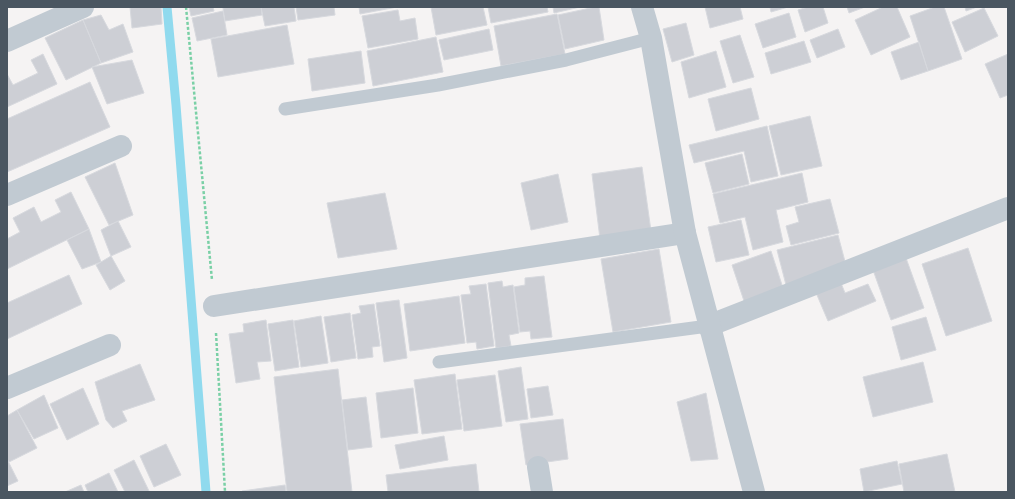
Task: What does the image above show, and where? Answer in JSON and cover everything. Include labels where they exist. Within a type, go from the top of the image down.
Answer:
[{"type":"street","points":[[7,41],[83,7]]},
{"type":"street","points":[[642,7],[651,38],[685,233],[708,326],[754,492]]},
{"type":"street","points":[[7,195],[121,146]]},
{"type":"street","points":[[708,326],[1008,208]]},
{"type":"street","points":[[214,306],[685,233]]},
{"type":"street","points":[[7,388],[110,345]]},
{"type":"street","points":[[538,467],[542,492]]},
{"type":"lane","points":[[285,109],[438,85],[566,60],[651,38]]},
{"type":"lane","points":[[439,362],[708,326]]},
{"type":"path","points":[[186,7],[214,306],[225,492]]},
{"type":"building","points":[[130,7],[161,7],[162,24],[132,28]]},
{"type":"building","points":[[189,7],[213,7],[214,11],[191,16]]},
{"type":"building","points":[[261,7],[262,15],[225,21],[223,8]]},
{"type":"building","points":[[261,7],[294,7],[296,21],[265,26]]},
{"type":"building","points":[[296,7],[334,7],[335,15],[298,20]]},
{"type":"building","points":[[359,7],[397,7],[360,14]]},
{"type":"building","points":[[431,7],[483,7],[487,25],[436,35]]},
{"type":"building","points":[[488,7],[547,7],[548,12],[491,23]]},
{"type":"building","points":[[553,7],[580,7],[554,13]]},
{"type":"building","points":[[599,7],[604,40],[565,49],[558,15]]},
{"type":"building","points":[[705,7],[740,7],[743,19],[710,28]]},
{"type":"building","points":[[770,7],[788,7],[771,12]]},
{"type":"building","points":[[808,7],[823,7],[828,23],[805,32],[798,10]]},
{"type":"building","points":[[847,7],[865,7],[849,13]]},
{"type":"building","points":[[883,7],[897,7],[910,37],[871,55],[855,20]]},
{"type":"building","points":[[935,7],[944,7],[962,59],[928,71],[910,16]]},
{"type":"building","points":[[965,7],[977,7],[966,11]]},
{"type":"building","points":[[984,8],[998,36],[965,52],[952,22]]},
{"type":"building","points":[[398,10],[400,21],[415,18],[418,39],[368,48],[362,16]]},
{"type":"building","points":[[223,11],[227,35],[197,41],[192,18]]},
{"type":"building","points":[[789,13],[796,37],[763,48],[755,24]]},
{"type":"building","points":[[557,14],[565,54],[501,66],[494,26]]},
{"type":"building","points":[[101,15],[109,30],[123,24],[133,52],[101,63],[83,20]]},
{"type":"building","points":[[83,20],[101,63],[66,80],[45,38]]},
{"type":"building","points":[[686,23],[694,55],[672,62],[663,29]]},
{"type":"building","points":[[287,25],[294,64],[218,77],[211,39]]},
{"type":"building","points":[[489,29],[493,50],[444,60],[439,40]]},
{"type":"building","points":[[838,29],[845,47],[817,58],[810,40]]},
{"type":"building","points":[[740,35],[754,77],[733,83],[720,41]]},
{"type":"building","points":[[436,37],[443,72],[373,86],[367,51]]},
{"type":"building","points":[[804,41],[811,62],[771,74],[765,53]]},
{"type":"building","points":[[919,42],[928,71],[901,80],[891,52]]},
{"type":"building","points":[[361,51],[365,83],[312,91],[308,59]]},
{"type":"building","points":[[716,51],[726,87],[689,98],[681,62]]},
{"type":"building","points":[[43,54],[57,84],[7,107],[7,74],[13,85],[38,73],[31,60]]},
{"type":"building","points":[[1008,54],[1008,95],[1000,98],[985,64]]},
{"type":"building","points":[[132,60],[144,93],[107,104],[92,67]]},
{"type":"building","points":[[90,82],[110,127],[7,172],[7,119]]},
{"type":"building","points":[[751,88],[759,119],[716,131],[708,99]]},
{"type":"building","points":[[810,116],[822,166],[781,175],[769,126]]},
{"type":"building","points":[[767,126],[778,176],[751,182],[744,151],[694,163],[689,145]]},
{"type":"building","points":[[742,154],[749,184],[713,193],[705,163]]},
{"type":"building","points":[[115,163],[133,215],[109,225],[85,177]]},
{"type":"building","points":[[642,167],[651,231],[600,239],[592,174]]},
{"type":"building","points":[[802,173],[808,202],[776,210],[783,242],[753,250],[745,217],[720,223],[713,194]]},
{"type":"building","points":[[558,174],[568,222],[531,230],[521,183]]},
{"type":"building","points":[[71,192],[89,229],[7,269],[7,239],[20,232],[13,218],[34,207],[41,222],[61,212],[55,200]]},
{"type":"building","points":[[385,193],[397,249],[338,258],[327,203]]},
{"type":"building","points":[[830,199],[839,233],[791,245],[786,226],[799,222],[795,207]]},
{"type":"building","points":[[741,220],[749,255],[716,262],[708,227]]},
{"type":"building","points":[[118,221],[131,247],[111,256],[101,230]]},
{"type":"building","points":[[89,229],[101,262],[82,269],[67,240]]},
{"type":"building","points":[[838,235],[847,269],[786,285],[777,250]]},
{"type":"building","points":[[968,248],[992,321],[946,336],[922,264]]},
{"type":"building","points":[[659,249],[671,322],[613,332],[601,259]]},
{"type":"building","points":[[771,251],[783,288],[744,301],[732,265]]},
{"type":"building","points":[[111,256],[125,281],[110,290],[96,265]]},
{"type":"building","points":[[906,258],[924,308],[891,320],[873,270]]},
{"type":"building","points":[[69,275],[82,304],[7,339],[7,303]]},
{"type":"building","points":[[544,276],[552,337],[531,339],[530,331],[520,332],[514,287],[525,285],[525,278]]},
{"type":"building","points":[[839,278],[845,293],[868,284],[876,301],[828,321],[814,288]]},
{"type":"building","points":[[502,281],[503,287],[513,285],[519,333],[509,335],[511,346],[496,348],[488,283]]},
{"type":"building","points":[[486,284],[494,346],[477,349],[476,342],[467,343],[461,295],[471,294],[469,286]]},
{"type":"building","points":[[459,296],[465,343],[410,351],[404,304]]},
{"type":"building","points":[[399,300],[407,358],[384,362],[376,303]]},
{"type":"building","points":[[374,304],[380,346],[372,347],[373,357],[358,359],[352,315],[361,313],[359,306]]},
{"type":"building","points":[[350,313],[356,358],[331,362],[324,317]]},
{"type":"building","points":[[321,316],[328,363],[301,367],[294,321]]},
{"type":"building","points":[[926,317],[936,350],[901,360],[892,327]]},
{"type":"building","points":[[266,320],[271,361],[257,362],[260,379],[236,383],[229,334],[244,332],[243,324]]},
{"type":"building","points":[[293,320],[299,367],[275,371],[268,324]]},
{"type":"building","points":[[923,362],[933,402],[873,417],[863,377]]},
{"type":"building","points":[[140,364],[155,400],[122,411],[127,421],[113,428],[106,420],[95,382]]},
{"type":"building","points":[[521,367],[528,419],[506,422],[498,371]]},
{"type":"building","points":[[338,369],[352,492],[287,492],[274,377]]},
{"type":"building","points":[[455,374],[462,429],[422,434],[414,380]]},
{"type":"building","points":[[495,375],[502,426],[464,431],[457,380]]},
{"type":"building","points":[[548,386],[553,415],[531,418],[527,389]]},
{"type":"building","points":[[83,388],[99,424],[67,440],[50,404]]},
{"type":"building","points":[[413,388],[418,433],[381,438],[376,393]]},
{"type":"building","points":[[706,393],[718,459],[691,461],[677,402]]},
{"type":"building","points":[[44,395],[58,428],[34,439],[17,410]]},
{"type":"building","points":[[366,397],[372,447],[348,450],[342,400]]},
{"type":"building","points":[[17,410],[37,448],[9,462],[7,459],[7,416]]},
{"type":"building","points":[[563,419],[568,459],[526,465],[520,424]]},
{"type":"building","points":[[444,436],[448,460],[400,469],[395,445]]},
{"type":"building","points":[[166,444],[181,475],[154,487],[140,456]]},
{"type":"building","points":[[947,454],[955,492],[904,492],[899,464]]},
{"type":"building","points":[[7,459],[18,481],[7,486]]},
{"type":"building","points":[[134,460],[149,491],[147,492],[125,492],[114,470]]},
{"type":"building","points":[[897,461],[902,484],[864,492],[860,469]]},
{"type":"building","points":[[476,464],[479,492],[388,492],[386,475]]},
{"type":"building","points":[[109,473],[118,492],[88,492],[85,485]]},
{"type":"building","points":[[81,485],[84,492],[65,492]]},
{"type":"building","points":[[285,485],[286,492],[242,492],[242,491]]},
{"type":"waterway","points":[[167,7],[206,492]]}]
